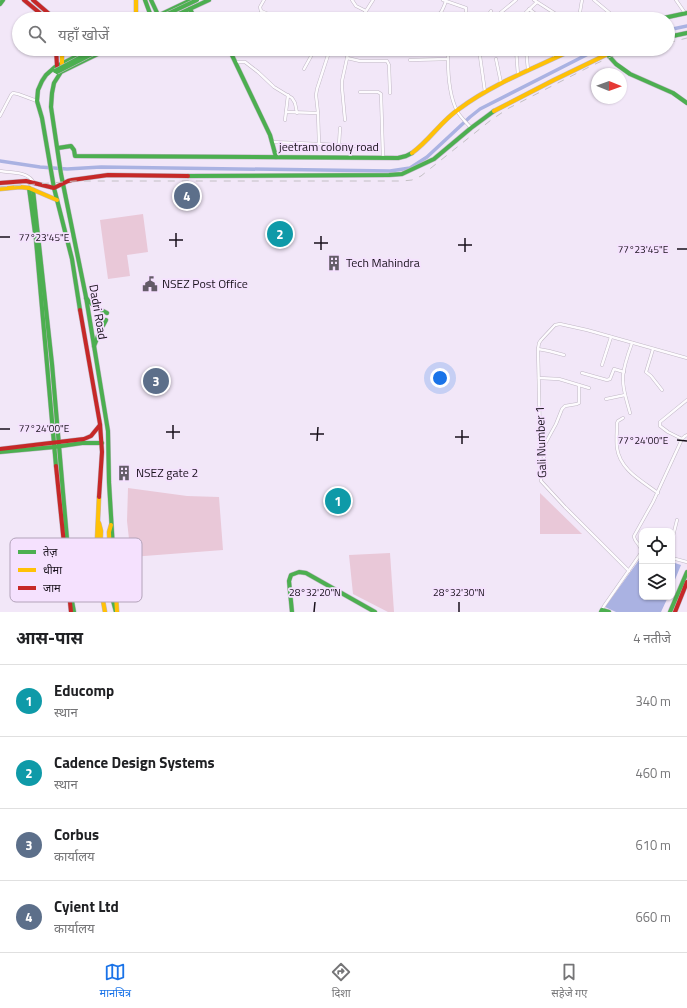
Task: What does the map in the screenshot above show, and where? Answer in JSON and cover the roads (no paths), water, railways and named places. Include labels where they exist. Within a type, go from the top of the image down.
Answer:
[{"type":"street","points":[[0,4],[3,0]]},
{"type":"street","points":[[24,0],[39,12]]},
{"type":"street","points":[[33,0],[47,12]]},
{"type":"street","points":[[136,0],[136,12]]},
{"type":"street","points":[[144,0],[151,12]]},
{"type":"street","points":[[151,0],[154,12]]},
{"type":"street","points":[[167,12],[191,0]]},
{"type":"street","points":[[169,12],[197,0]]},
{"type":"street","points":[[181,12],[206,0]]},
{"type":"street","points":[[183,12],[209,0]]},
{"type":"street","points":[[264,0],[260,6],[261,11],[264,12]]},
{"type":"street","points":[[352,0],[356,6],[366,11],[373,0]]},
{"type":"street","points":[[443,0],[452,1],[466,8],[466,12]]},
{"type":"street","points":[[501,12],[516,0]]},
{"type":"street","points":[[580,12],[582,0]]},
{"type":"street","points":[[594,0],[609,12]]},
{"type":"street","points":[[675,15],[686,13],[676,0]]},
{"type":"street","points":[[441,12],[446,1]]},
{"type":"street","points":[[525,12],[536,1],[553,12]]},
{"type":"street","points":[[529,9],[533,12]]},
{"type":"street","points":[[675,36],[687,33]]},
{"type":"street","points":[[56,56],[58,72]]},
{"type":"street","points":[[62,56],[62,63],[66,70]]},
{"type":"street","points":[[0,116],[11,94],[13,93],[37,101],[40,86],[50,70],[76,56]]},
{"type":"street","points":[[58,72],[84,56]]},
{"type":"street","points":[[58,72],[89,56]]},
{"type":"street","points":[[46,75],[66,70],[94,56]]},
{"type":"street","points":[[233,56],[270,135],[276,157]]},
{"type":"street","points":[[304,69],[311,56]]},
{"type":"street","points":[[319,144],[316,101],[317,89],[328,56]]},
{"type":"street","points":[[480,56],[485,92]]},
{"type":"street","points":[[517,56],[518,75]]},
{"type":"street","points":[[527,56],[528,70]]},
{"type":"street","name":"jeetram colony road","points":[[58,148],[71,146],[74,150],[75,156],[406,157],[485,92],[528,70],[560,56]]},
{"type":"street","points":[[0,184],[26,182],[54,188],[72,180],[108,175],[402,174],[414,170],[434,159],[471,127],[493,112],[602,56]]},
{"type":"street","points":[[608,56],[627,72],[673,93],[687,103]]},
{"type":"street","points":[[345,120],[342,81],[347,58],[360,61],[387,61],[389,65],[390,93]]},
{"type":"street","points":[[410,60],[448,59],[450,89],[458,113],[471,127]]},
{"type":"street","points":[[496,59],[501,83]]},
{"type":"street","points":[[236,62],[245,62],[274,87],[292,98],[294,100],[297,112]]},
{"type":"street","name":"Dadri Road","points":[[58,72],[53,79],[51,107],[61,174],[86,297],[108,431],[109,482],[113,538]]},
{"type":"street","points":[[360,92],[378,92],[381,94],[383,157]]},
{"type":"street","points":[[285,120],[288,96]]},
{"type":"street","name":"Dadri Road","points":[[37,101],[42,118],[54,188],[72,259],[100,424],[102,467],[97,538]]},
{"type":"street","points":[[286,112],[318,113]]},
{"type":"street","points":[[339,146],[340,128]]},
{"type":"street","points":[[272,142],[357,146]]},
{"type":"street","points":[[0,171],[25,174],[31,178],[34,183]]},
{"type":"street","points":[[0,189],[20,187],[31,189],[57,200]]},
{"type":"street","points":[[31,189],[38,233],[67,538]]},
{"type":"street","points":[[31,189],[54,445],[64,538]]},
{"type":"street","points":[[86,297],[95,307],[107,313]]},
{"type":"street","points":[[94,346],[106,320]]},
{"type":"street","points":[[564,355],[538,349],[541,340],[558,324],[587,330],[687,358]]},
{"type":"street","points":[[602,365],[611,337]]},
{"type":"street","points":[[630,413],[625,396],[623,380],[632,343]]},
{"type":"street","name":"Gali Number 1","points":[[538,349],[541,481],[629,571]]},
{"type":"street","points":[[653,349],[646,372],[662,390]]},
{"type":"street","points":[[582,373],[607,380],[610,379],[614,369],[624,372]]},
{"type":"street","points":[[539,378],[559,379],[589,388]]},
{"type":"street","points":[[544,458],[544,447],[562,409],[565,406],[579,403],[579,385]]},
{"type":"street","points":[[606,399],[625,396]]},
{"type":"street","points":[[682,439],[660,426],[660,422],[687,400]]},
{"type":"street","points":[[623,418],[617,423],[617,449],[622,461],[627,470],[658,493]]},
{"type":"street","points":[[0,452],[54,445],[87,438],[95,432],[100,424]]},
{"type":"street","points":[[609,612],[602,611],[604,606],[642,550],[634,536],[658,493],[682,439],[687,435]]},
{"type":"street","points":[[59,444],[102,443]]},
{"type":"street","points":[[0,449],[54,445]]},
{"type":"street","points":[[675,528],[677,520]]},
{"type":"street","points":[[98,521],[101,531],[101,538]]},
{"type":"street","points":[[109,538],[109,532],[112,522]]},
{"type":"street","points":[[675,559],[687,562]]},
{"type":"street","points":[[292,612],[289,581],[291,575],[300,572],[306,573],[375,612]]},
{"type":"street","points":[[672,612],[687,572]]},
{"type":"street","points":[[672,612],[687,582]]},
{"type":"street","points":[[71,602],[72,612]]},
{"type":"street","points":[[71,602],[72,612]]},
{"type":"street","name":"Dadri Road","points":[[102,602],[105,612]]},
{"type":"street","points":[[113,602],[116,612]]},
{"type":"street","name":"Dadri Road","points":[[116,602],[116,612]]},
{"type":"water","points":[[639,560],[639,600],[667,600],[661,612],[616,612],[605,607]]},
{"type":"water","points":[[675,563],[681,565],[675,580]]},
{"type":"waterway","points":[[675,29],[687,26]]},
{"type":"waterway","points":[[0,161],[40,167],[67,169],[101,167],[390,171],[410,168],[427,157],[480,109],[584,56]]},
{"type":"railway","points":[[675,41],[687,38]]},
{"type":"railway","points":[[0,187],[75,181],[412,180],[421,176],[491,120],[509,108],[613,56]]},
{"type":"place","name":"Cyient Ltd","points":[[187,196]]},
{"type":"place","name":"Cadence Design Systems","points":[[280,234]]},
{"type":"place","name":"Tech Mahindra","points":[[334,263]]},
{"type":"place","name":"NSEZ Post Office","points":[[150,284]]},
{"type":"place","name":"Corbus","points":[[156,381]]},
{"type":"place","name":"NSEZ gate 2","points":[[124,473]]},
{"type":"place","name":"Educomp","points":[[338,501]]}]
